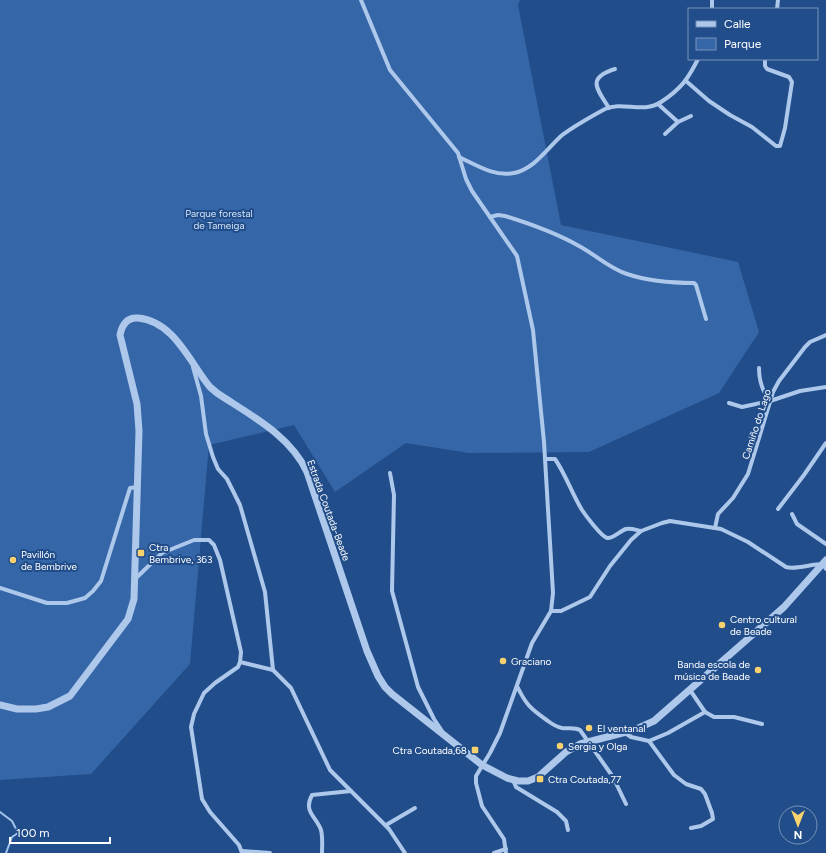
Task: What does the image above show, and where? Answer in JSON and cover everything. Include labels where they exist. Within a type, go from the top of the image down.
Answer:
[{"type":"street","points":[[360,0],[390,70],[458,153],[466,179],[472,191],[517,256],[533,330],[545,459],[553,593],[551,611],[532,643],[500,733],[490,754],[476,776],[476,783],[482,806],[504,839],[506,851],[494,853]]},
{"type":"street","points":[[460,157],[494,173],[515,173],[529,166],[562,135],[609,108],[641,108],[658,104],[682,86],[697,60]]},
{"type":"street","points":[[686,81],[709,101],[730,116],[752,127],[776,146],[780,146],[785,128],[792,82],[789,77],[767,69],[765,66],[765,60]]},
{"type":"street","points":[[609,108],[601,96],[596,83],[599,76],[605,72],[615,69]]},
{"type":"street","points":[[658,104],[678,122]]},
{"type":"street","points":[[665,134],[678,122],[691,116]]},
{"type":"street","points":[[490,217],[498,215],[505,216],[557,235],[580,246],[608,264],[628,274],[660,281],[694,283],[696,285],[706,319]]},
{"type":"street","name":"Estrada Coutada-Beade","points":[[0,705],[17,709],[36,709],[48,707],[70,696],[128,619],[134,599],[140,431],[137,404],[120,335],[123,325],[131,318],[147,320],[160,325],[175,338],[206,382],[217,393],[274,432],[288,444],[298,456],[310,480],[369,656],[385,687],[482,765],[499,775],[512,780],[523,781],[533,779],[543,773],[566,752],[580,744],[625,733],[654,722],[784,607],[825,564]]},
{"type":"street","name":"Camiño do Lago","points":[[715,528],[718,514],[733,498],[748,474],[770,401],[779,381],[810,342],[826,336]]},
{"type":"street","points":[[192,362],[201,396],[206,434],[213,457],[218,469],[228,480],[240,505],[265,592],[273,670]]},
{"type":"street","points":[[759,368],[759,378],[764,392],[770,401]]},
{"type":"street","points":[[729,403],[742,407],[770,401],[800,391],[826,387]]},
{"type":"street","points":[[778,509],[826,443]]},
{"type":"street","points":[[545,459],[555,458],[564,472],[582,511],[606,538],[611,538],[626,529],[641,531]]},
{"type":"street","points":[[390,473],[394,495],[392,591],[418,687],[444,735]]},
{"type":"street","points":[[0,588],[47,603],[67,603],[85,598],[94,591],[101,581],[130,488],[138,487]]},
{"type":"street","points":[[792,514],[797,524],[826,544]]},
{"type":"street","points":[[551,611],[561,610],[590,597],[610,566],[631,540],[641,531],[653,525],[670,521],[715,528],[727,532],[748,542],[786,567],[793,568],[812,564],[825,564]]},
{"type":"street","points":[[134,579],[162,553],[194,540],[209,540],[214,545],[220,560],[241,652],[238,667],[215,683],[204,693],[194,714],[191,727],[202,799],[210,812],[239,845],[242,852],[270,853]]},
{"type":"street","points":[[240,662],[273,670],[291,688],[330,770],[386,825],[404,853]]},
{"type":"street","points":[[517,686],[524,701],[531,709],[555,726],[580,730],[613,777],[626,804]]},
{"type":"street","points":[[690,690],[705,712],[714,717],[734,717],[762,724]]},
{"type":"street","points":[[625,733],[631,738],[650,742],[705,712]]},
{"type":"street","points":[[650,742],[674,775],[686,784],[701,789],[705,794],[713,819],[701,826],[691,828]]},
{"type":"street","points":[[512,780],[516,787],[557,812],[566,821],[568,830]]},
{"type":"street","points":[[322,853],[322,836],[320,828],[309,810],[308,802],[312,795],[351,791]]},
{"type":"street","points":[[386,825],[415,808]]},
{"type":"green space","name":"Parque forestal de Tameiga","points":[[0,0],[520,0],[518,5],[561,225],[738,262],[759,332],[719,393],[589,452],[469,453],[406,443],[335,492],[294,425],[209,445],[190,664],[91,774],[0,780]]},
{"type":"waterway","points":[[0,812],[12,821],[18,833],[12,837],[6,853]]},
{"type":"place","name":"Ctra Bembrive, 363","points":[[141,553]]},
{"type":"place","name":"Pavillón de Bembrive","points":[[13,560]]},
{"type":"place","name":"Centro cultural de Beade","points":[[722,625]]},
{"type":"place","name":"Graciano","points":[[503,661]]},
{"type":"place","name":"Banda escola de música de Beade","points":[[758,670]]},
{"type":"place","name":"El ventanal","points":[[589,728]]},
{"type":"place","name":"Sergia y Olga","points":[[560,746]]},
{"type":"place","name":"Ctra Coutada,68","points":[[475,750]]},
{"type":"place","name":"Ctra Coutada,77","points":[[540,779]]}]
